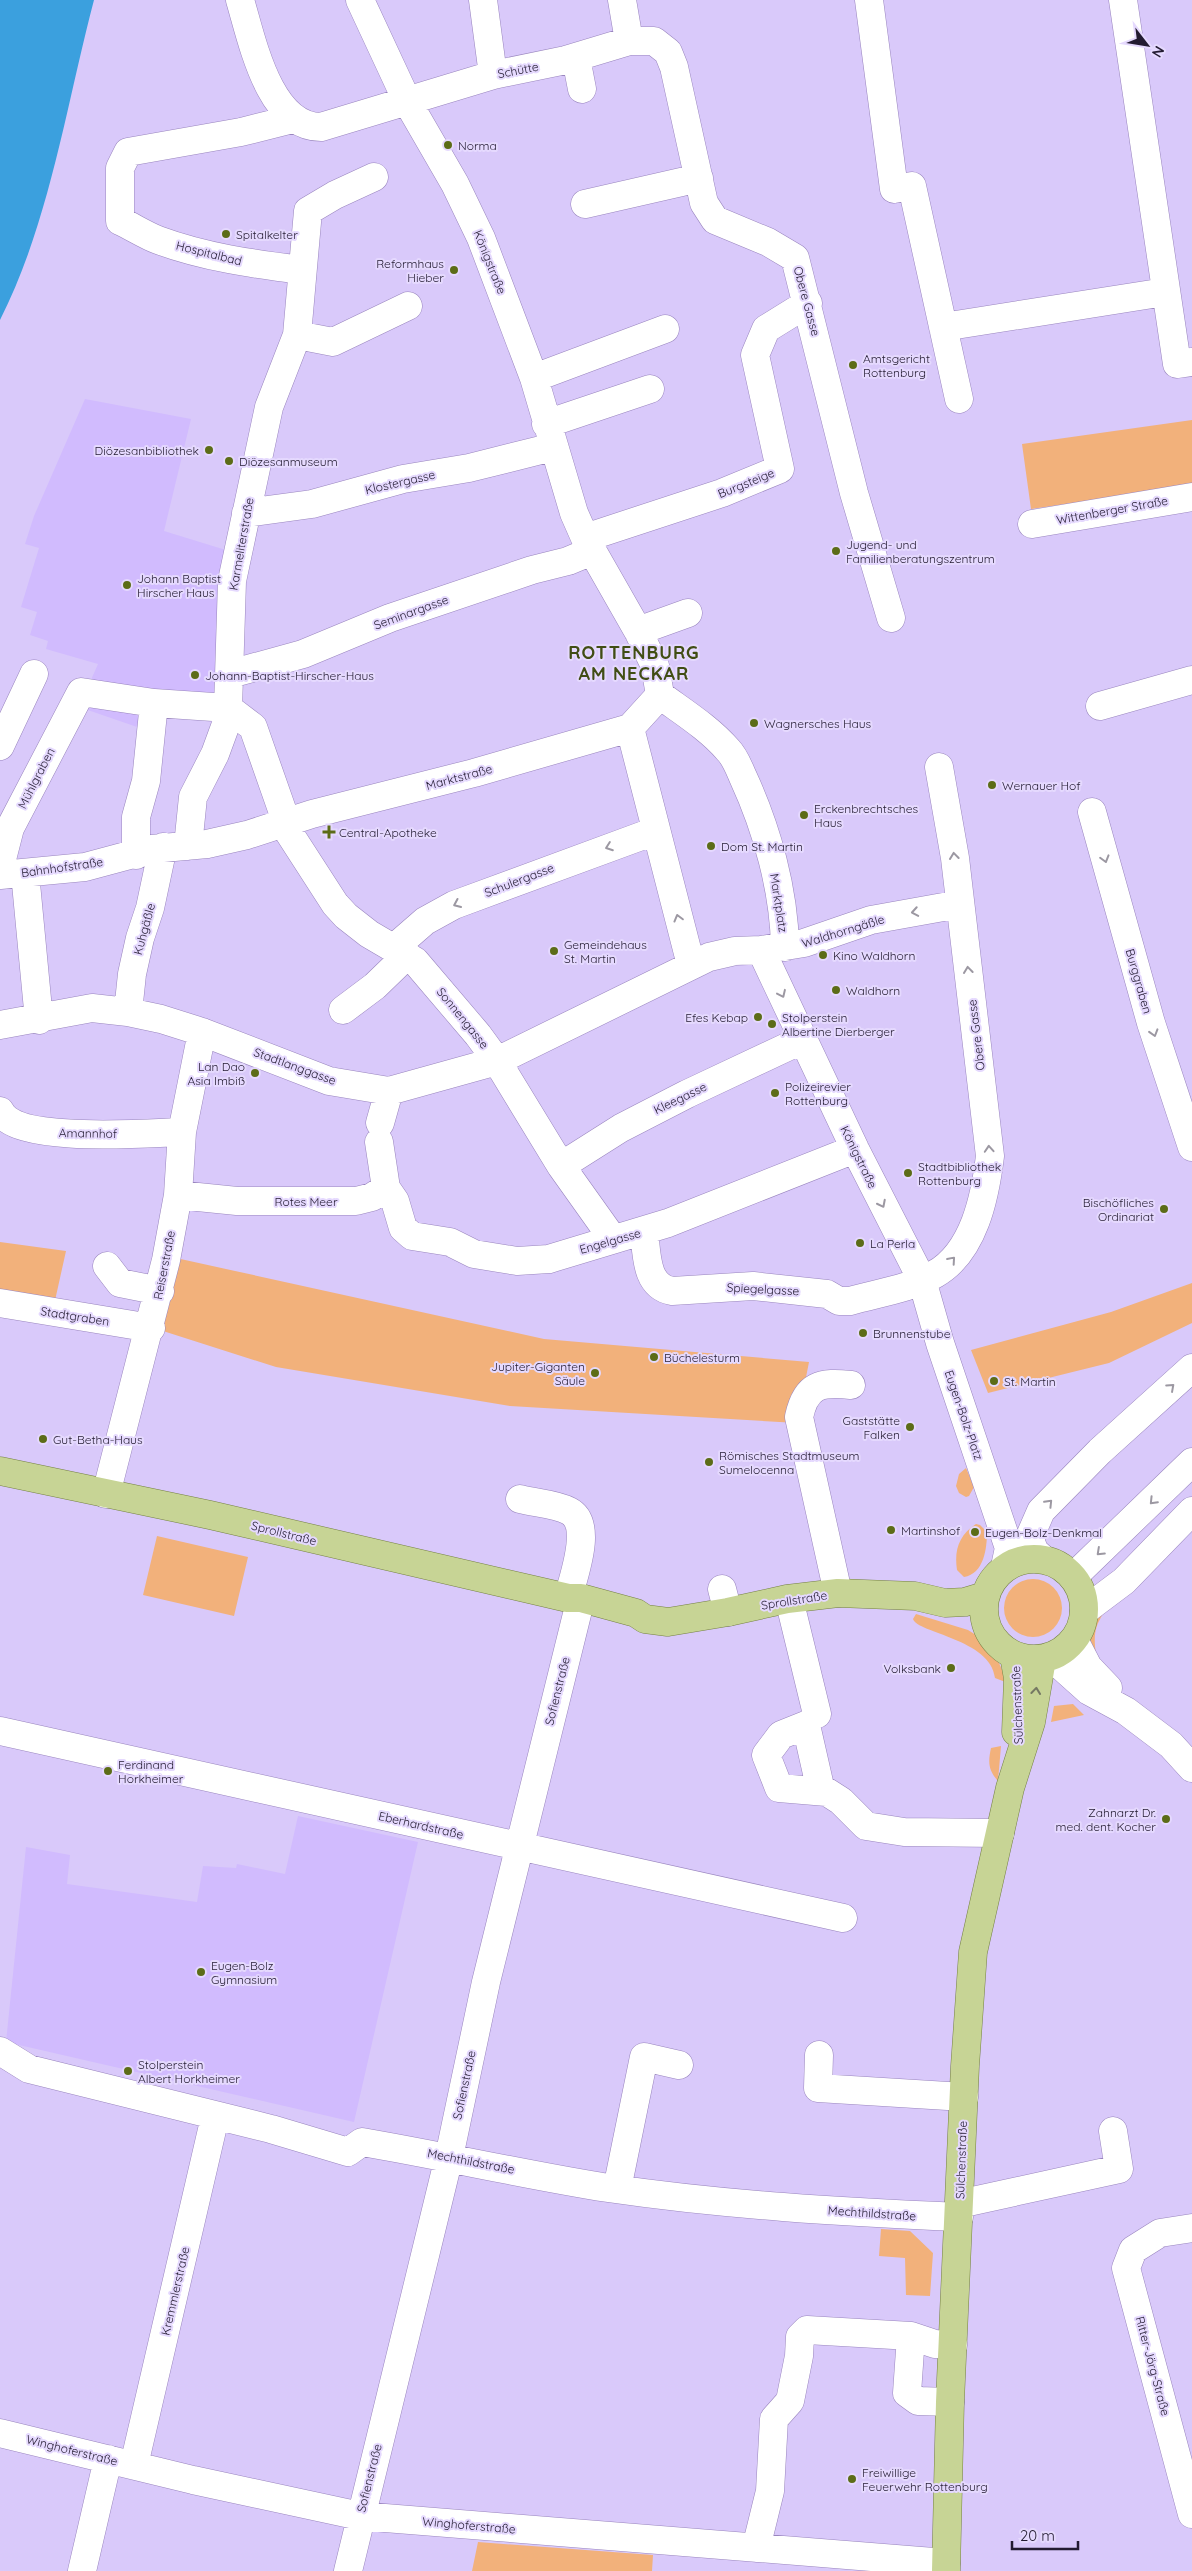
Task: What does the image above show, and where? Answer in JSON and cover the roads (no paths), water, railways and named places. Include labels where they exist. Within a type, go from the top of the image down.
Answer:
[{"type":"main road","name":"Sprollstraße","points":[[0,1471],[210,1515],[576,1601],[633,1621],[644,1619],[668,1622],[683,1621],[725,1601],[789,1599],[838,1593],[915,1596],[945,1603],[965,1602],[985,1596]]},
{"type":"main road","points":[[1020,1558],[1062,1566],[1073,1576],[1082,1593],[1084,1611],[1080,1631],[1064,1650],[1047,1658],[1028,1659],[1014,1656],[992,1638],[986,1626],[983,1611],[985,1596],[996,1575],[1020,1558]]},
{"type":"main road","name":"Sprollstraße","points":[[945,1603],[959,1613],[986,1626]]},
{"type":"main road","name":"Sülchenstraße","points":[[1014,1656],[1018,1678],[1016,1731],[1020,1755]]},
{"type":"main road","name":"Sülchenstraße","points":[[946,2567],[950,2402],[964,2097],[974,1952],[1000,1833],[1047,1658]]},
{"type":"street","points":[[240,0],[261,68],[271,89],[293,119]]},
{"type":"street","name":"Königstraße","points":[[360,0],[407,100],[418,116],[435,152],[470,213],[534,378],[550,435],[589,545]]},
{"type":"street","points":[[482,0],[493,75]]},
{"type":"street","points":[[622,0],[642,41]]},
{"type":"street","points":[[869,0],[894,188],[912,186],[959,399]]},
{"type":"street","points":[[1123,0],[1177,364],[1192,362]]},
{"type":"street","name":"Schütte","points":[[293,119],[308,127],[321,127],[493,75],[576,58],[642,41]]},
{"type":"street","name":"Obere Gasse","points":[[642,41],[668,52],[674,67],[704,203],[715,220],[768,242],[795,258],[808,303],[854,492],[891,618]]},
{"type":"street","points":[[576,58],[582,89]]},
{"type":"street","name":"Hospitalbad","points":[[293,119],[241,132],[128,152],[120,168],[120,221],[158,240],[231,260],[304,262]]},
{"type":"street","name":"Karmeliterstraße","points":[[169,848],[215,754],[226,724],[230,674],[232,581],[268,407],[297,335],[308,211],[374,176]]},
{"type":"street","points":[[584,204],[699,178]]},
{"type":"street","points":[[943,327],[1165,292]]},
{"type":"street","name":"Burgsteige","points":[[589,545],[780,469],[755,355],[766,329],[808,303]]},
{"type":"street","points":[[297,335],[333,342],[408,306]]},
{"type":"street","points":[[534,378],[665,329]]},
{"type":"street","name":"Klostergasse","points":[[246,513],[312,504],[403,479],[469,468],[550,435],[650,389]]},
{"type":"street","name":"Wittenberger Straße","points":[[1032,524],[1192,497]]},
{"type":"street","points":[[589,545],[638,630],[655,666],[660,695],[632,738],[691,965],[723,953],[777,941]]},
{"type":"street","name":"Seminargasse","points":[[230,674],[302,654],[390,618],[532,570],[568,561],[589,545]]},
{"type":"street","points":[[638,630],[688,613]]},
{"type":"street","points":[[0,746],[34,674]]},
{"type":"street","points":[[1100,706],[1192,680]]},
{"type":"street","name":"Marktplatz","points":[[660,695],[693,718],[729,751],[738,767],[751,796],[767,844],[777,941]]},
{"type":"street","name":"Mühlgraben","points":[[39,1020],[29,916],[8,872],[10,828],[79,696],[154,702]]},
{"type":"street","points":[[169,848],[136,817],[146,781],[154,702],[228,708],[252,727],[286,824]]},
{"type":"street","name":"Marktstraße","points":[[169,848],[286,824],[312,814],[474,773],[632,738]]},
{"type":"street","name":"Obere Gasse","points":[[922,1280],[947,1266],[964,1244],[980,1204],[990,1156],[949,816],[939,767]]},
{"type":"street","name":"Burggraben","points":[[1092,812],[1151,1023],[1192,1147]]},
{"type":"street","name":"Sonnengasse","points":[[286,824],[335,904],[369,934],[401,952],[431,978],[497,1061],[561,1166],[613,1239]]},
{"type":"street","name":"Schulergasse","points":[[343,1010],[375,986],[425,921],[454,905],[655,831]]},
{"type":"street","name":"Bahnhofstraße","points":[[8,872],[85,867],[169,848]]},
{"type":"street","name":"Kuhgäßle","points":[[128,1012],[132,974],[140,938],[169,848]]},
{"type":"street","name":"Waldhorngäßle","points":[[777,941],[824,938],[871,920],[960,904]]},
{"type":"street","name":"Königstraße","points":[[777,941],[804,1039],[855,1150],[922,1280]]},
{"type":"street","name":"Stadtlanggasse","points":[[0,1025],[39,1020],[92,1008],[128,1012],[161,1019],[202,1032],[329,1080],[389,1091],[497,1061],[691,965]]},
{"type":"street","name":"Reiserstraße","points":[[106,1494],[160,1291],[178,1195],[182,1132],[202,1032]]},
{"type":"street","name":"Kleegasse","points":[[561,1166],[621,1128],[687,1094],[804,1039]]},
{"type":"street","points":[[386,1188],[379,1133],[389,1091]]},
{"type":"street","name":"Amannhof","points":[[0,1110],[3,1116],[21,1126],[54,1133],[182,1132]]},
{"type":"street","name":"Engelgasse","points":[[386,1188],[396,1201],[403,1228],[412,1236],[450,1242],[474,1254],[529,1261],[549,1259],[644,1231],[855,1150]]},
{"type":"street","name":"Rotes Meer","points":[[178,1195],[237,1201],[356,1201],[372,1197],[386,1188]]},
{"type":"street","name":"Spiegelgasse","points":[[644,1231],[650,1275],[662,1289],[672,1291],[753,1286],[827,1294],[839,1300],[850,1301],[922,1280]]},
{"type":"street","points":[[107,1266],[120,1283],[160,1291]]},
{"type":"street","name":"Eugen-Bolz-Platz","points":[[922,1280],[946,1360],[1020,1558]]},
{"type":"street","name":"Stadtgraben","points":[[0,1303],[150,1328]]},
{"type":"street","points":[[1020,1558],[1035,1552],[1031,1543],[1032,1534],[1041,1511],[1100,1451],[1192,1368]]},
{"type":"street","points":[[838,1593],[799,1417],[806,1396],[812,1389],[822,1384],[851,1385]]},
{"type":"street","points":[[1073,1576],[1192,1462]]},
{"type":"street","name":"Sofienstraße","points":[[348,2571],[449,2157],[486,1982],[576,1601],[582,1532],[579,1520],[569,1511],[520,1499]]},
{"type":"street","points":[[1084,1611],[1124,1581],[1192,1511]]},
{"type":"street","points":[[1073,1576],[1096,1579],[1135,1569]]},
{"type":"street","points":[[789,1599],[817,1714]]},
{"type":"street","points":[[1074,1640],[1088,1667],[1117,1698],[1126,1711]]},
{"type":"street","points":[[1047,1658],[1089,1690],[1126,1711],[1171,1745],[1192,1768]]},
{"type":"street","name":"Eberhardstraße","points":[[0,1731],[843,1918]]},
{"type":"street","points":[[821,1792],[827,1792],[841,1801],[866,1826],[904,1832],[1000,1833]]},
{"type":"street","name":"Mechthildstraße","points":[[0,2051],[29,2069],[215,2117],[271,2129],[348,2152],[362,2142],[616,2189],[699,2199],[876,2215],[959,2211],[1119,2169],[1114,2131]]},
{"type":"street","points":[[819,2055],[818,2088],[964,2097]]},
{"type":"street","points":[[616,2189],[644,2057],[679,2065]]},
{"type":"street","name":"Kremmlerstraße","points":[[134,2466],[215,2117]]},
{"type":"street","name":"Ritter-Jörg-Straße","points":[[1192,2228],[1160,2233],[1133,2250],[1126,2268],[1192,2514]]},
{"type":"street","points":[[756,2548],[770,2491],[774,2419],[790,2401],[799,2356],[800,2337],[807,2330],[911,2336],[935,2344],[953,2345]]},
{"type":"street","points":[[911,2336],[907,2393],[918,2400],[950,2402]]},
{"type":"street","name":"Winghoferstraße","points":[[0,2433],[134,2466],[360,2516],[756,2548],[946,2567]]},
{"type":"street","points":[[82,2571],[108,2459]]},
{"type":"water","points":[[0,0],[94,0],[44,203],[32,243],[0,320]]},
{"type":"place","name":"Norma","points":[[448,145]]},
{"type":"place","name":"Spitalkelter","points":[[226,234]]},
{"type":"place","name":"Reformhaus Hieber","points":[[454,270]]},
{"type":"place","name":"Amtsgericht Rottenburg","points":[[853,365]]},
{"type":"place","name":"Diözesanbibliothek","points":[[209,450]]},
{"type":"place","name":"Diözesanmuseum","points":[[229,461]]},
{"type":"place","name":"Jugend- und Familienberatungszentrum","points":[[836,551]]},
{"type":"place","name":"Johann Baptist Hirscher Haus","points":[[127,585]]},
{"type":"place","name":"Johann-Baptist-Hirscher-Haus","points":[[195,675]]},
{"type":"place","name":"Wagnersches Haus","points":[[754,723]]},
{"type":"place","name":"Wernauer Hof","points":[[992,785]]},
{"type":"place","name":"Erckenbrechtsches Haus","points":[[804,815]]},
{"type":"place","name":"Central-Apotheke","points":[[329,832]]},
{"type":"place","name":"Dom St. Martin","points":[[711,846]]},
{"type":"place","name":"Gemeindehaus St. Martin","points":[[554,951]]},
{"type":"place","name":"Kino Waldhorn","points":[[823,955]]},
{"type":"place","name":"Waldhorn","points":[[836,990]]},
{"type":"place","name":"Efes Kebap","points":[[758,1017]]},
{"type":"place","name":"Stolperstein Albertine Dierberger","points":[[772,1024]]},
{"type":"place","name":"Lan Dao Asia Imbiß","points":[[255,1073]]},
{"type":"place","name":"Polizeirevier Rottenburg","points":[[775,1093]]},
{"type":"place","name":"Stadtbibliothek Rottenburg","points":[[908,1173]]},
{"type":"place","name":"Bischöfliches Ordinariat","points":[[1164,1209]]},
{"type":"place","name":"La Perla","points":[[860,1243]]},
{"type":"place","name":"Brunnenstube","points":[[863,1333]]},
{"type":"place","name":"Büchelesturm","points":[[654,1357]]},
{"type":"place","name":"Jupiter-Giganten Säule","points":[[595,1373]]},
{"type":"place","name":"St. Martin","points":[[994,1381]]},
{"type":"place","name":"Gaststätte Falken","points":[[910,1427]]},
{"type":"place","name":"Gut-Betha-Haus","points":[[43,1439]]},
{"type":"place","name":"Römisches Stadtmuseum Sumelocenna","points":[[709,1462]]},
{"type":"place","name":"Martinshof","points":[[891,1530]]},
{"type":"place","name":"Eugen-Bolz-Denkmal","points":[[975,1532]]},
{"type":"place","name":"Volksbank","points":[[951,1668]]},
{"type":"place","name":"Ferdinand Horkheimer","points":[[108,1771]]},
{"type":"place","name":"Zahnarzt Dr. med. dent. Kocher","points":[[1166,1819]]},
{"type":"place","name":"Eugen-Bolz Gymnasium","points":[[201,1972]]},
{"type":"place","name":"Stolperstein Albert Horkheimer","points":[[128,2071]]},
{"type":"place","name":"Freiwillige Feuerwehr Rottenburg","points":[[852,2479]]},
{"type":"district","name":"ROTTENBURG AM NECKAR","points":[[634,662]]}]
